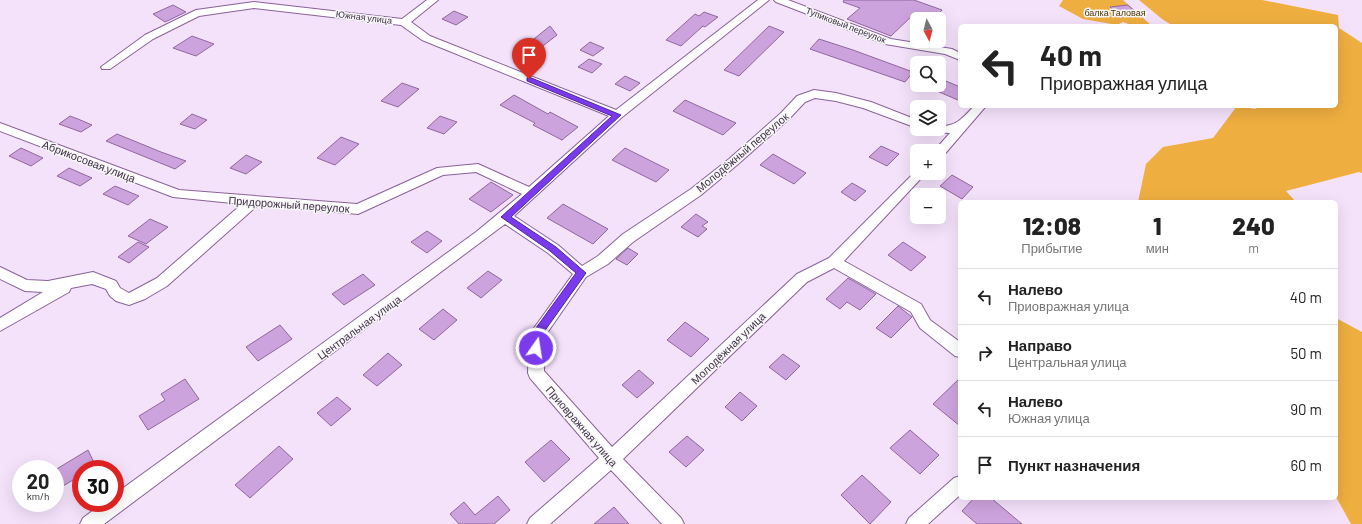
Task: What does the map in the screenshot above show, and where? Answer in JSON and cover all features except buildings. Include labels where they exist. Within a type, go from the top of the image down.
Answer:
[{"type":"street","points":[[404,22],[432,0]]},
{"type":"street","name":"Центральная улица","points":[[89,524],[335,344],[505,217],[617,115],[764,0]]},
{"type":"street","name":"Тупиковый переулок","points":[[779,0],[889,42],[948,51],[958,55]]},
{"type":"street","name":"Южная улица","points":[[106,67],[149,36],[196,14],[254,5],[404,22],[426,38],[617,115]]},
{"type":"street","name":"Молодёжный переулок","points":[[581,273],[603,260],[628,238],[696,192],[733,162],[785,116],[801,99],[814,94],[836,97],[867,105],[910,121]]},
{"type":"street","points":[[946,145],[978,108]]},
{"type":"street","points":[[946,130],[965,124]]},
{"type":"street","points":[[0,139],[6,129]]},
{"type":"street","name":"Абрикосовая улица","points":[[6,129],[178,194]]},
{"type":"street","name":"Придорожный переулок","points":[[178,194],[254,202],[358,209],[441,171],[478,168],[530,193]]},
{"type":"street","name":"Молодёжная улица","points":[[536,524],[611,459],[802,278],[834,262],[913,180]]},
{"type":"street","points":[[0,272],[24,286],[48,287],[89,278],[111,285],[115,292],[121,297],[129,299],[140,295],[162,282],[254,202]]},
{"type":"street","points":[[505,217],[553,249],[581,273]]},
{"type":"street","points":[[834,262],[916,308],[925,324],[958,349]]},
{"type":"street","name":"Приовражная улица","points":[[581,273],[536,335],[536,373],[611,459],[675,524]]},
{"type":"street","points":[[0,325],[57,290],[89,278]]},
{"type":"street","points":[[915,524],[958,486]]},
{"type":"green space","name":"балка Таловая","points":[[1063,0],[1123,0],[1150,24],[1128,24],[1123,22],[1119,24],[1111,24],[1083,19],[1059,6]]},
{"type":"green space","points":[[1139,0],[1262,0],[1338,15],[1339,28],[1362,43],[1362,173],[1359,172],[1286,191],[1294,200],[1138,200],[1146,164],[1163,147],[1213,138],[1236,108],[1338,108],[1338,24],[1170,24]]},
{"type":"green space","points":[[1338,319],[1362,332],[1362,524],[1351,524],[1338,500]]},
{"type":"route","points":[[529,79],[617,115],[505,217],[553,249],[581,273],[536,335],[536,348]]}]
